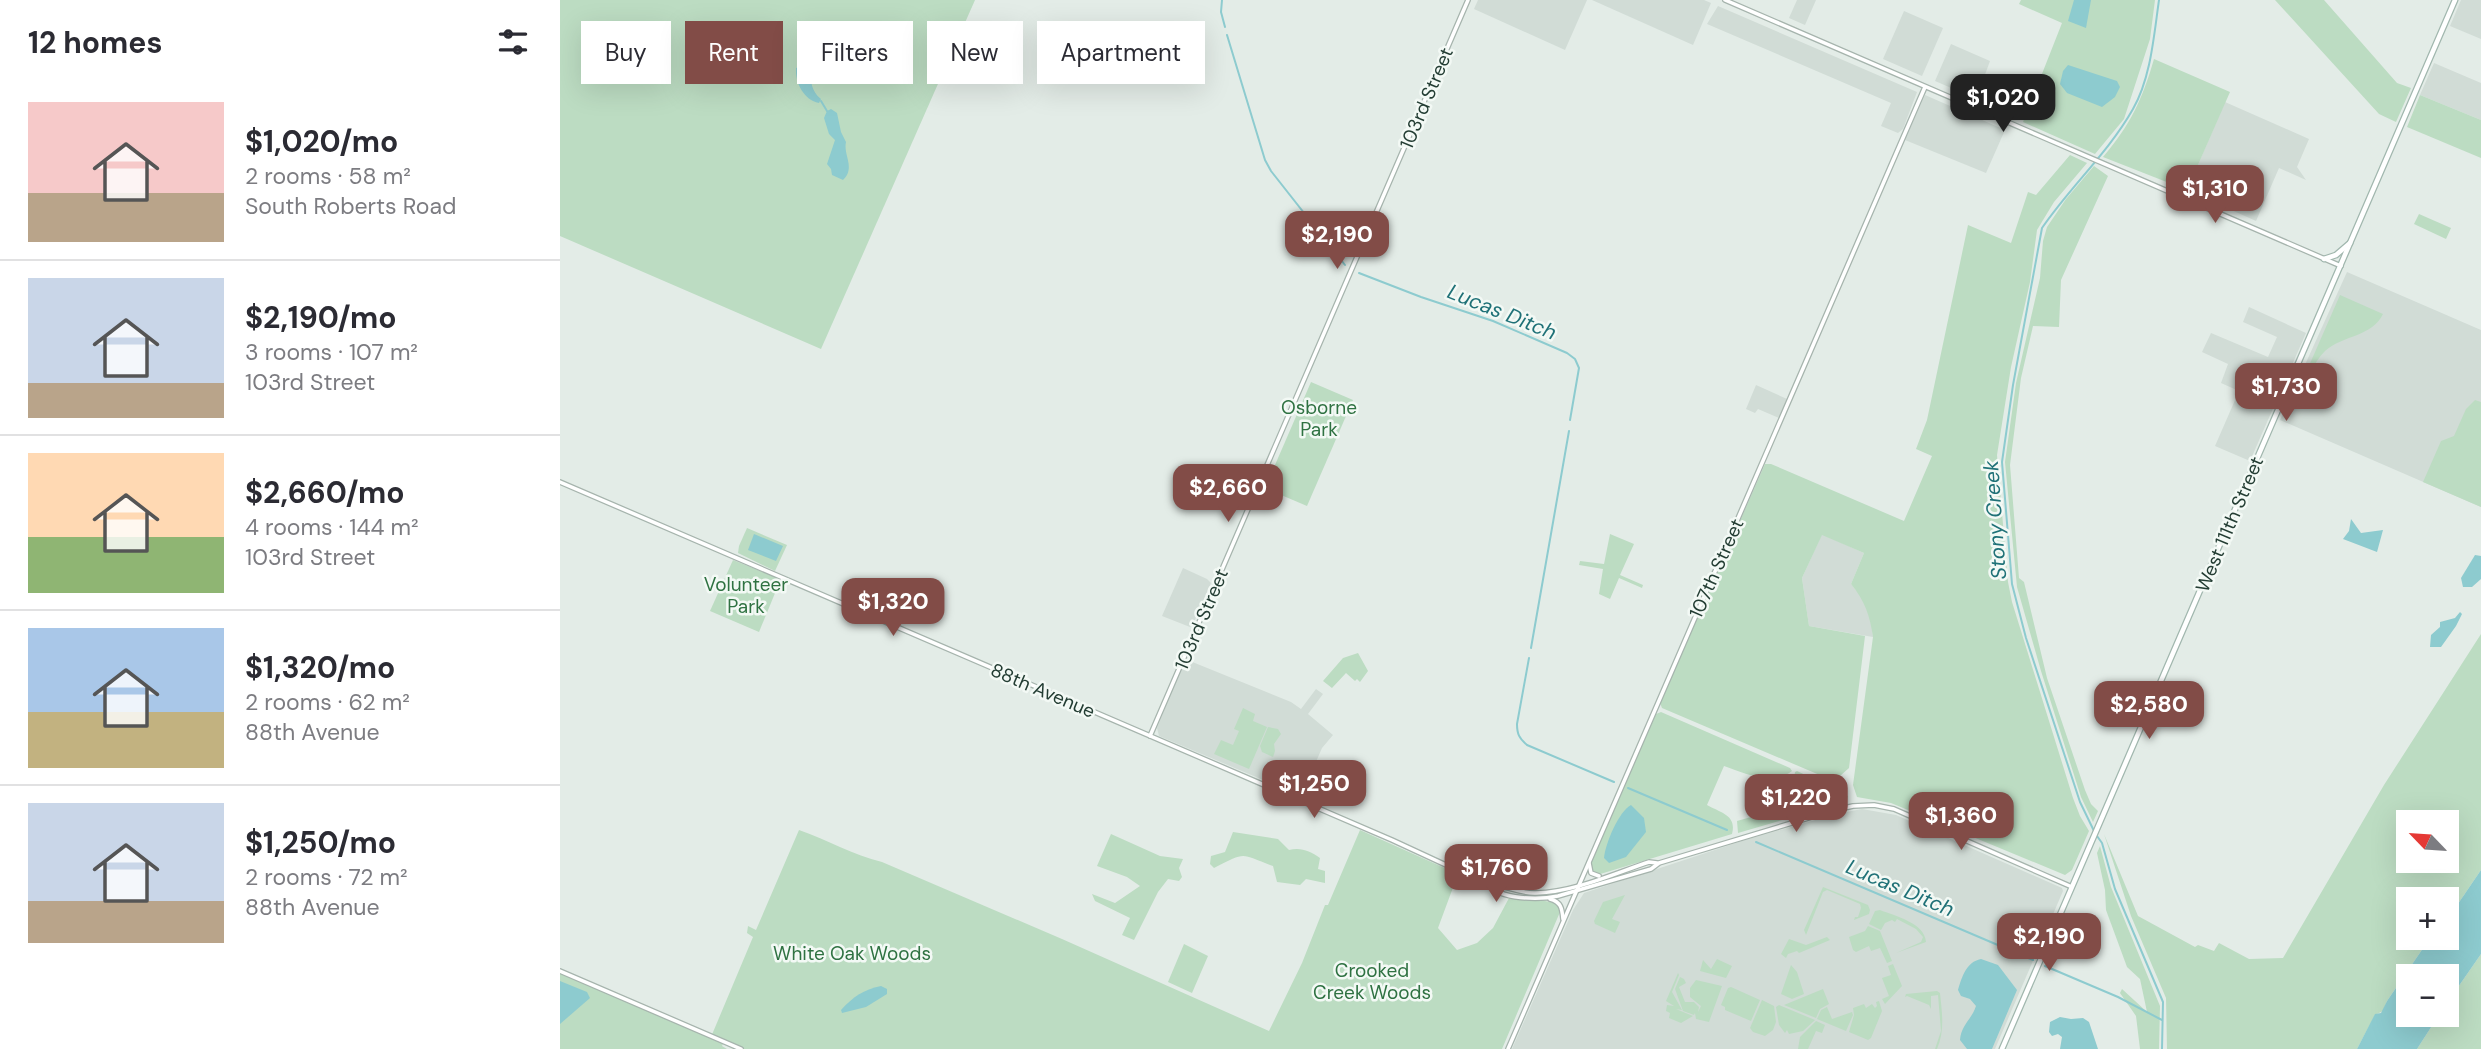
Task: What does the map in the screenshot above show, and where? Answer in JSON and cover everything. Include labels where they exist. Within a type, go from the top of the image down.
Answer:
[{"type":"main road","name":"West 111th Street","points":[[2002,1049],[2455,0]]},
{"type":"main road","points":[[2323,259],[2336,255],[2351,243]]},
{"type":"street","name":"103rd Street","points":[[1150,736],[1468,0]]},
{"type":"street","points":[[1725,0],[2341,266]]},
{"type":"street","name":"107th Street","points":[[1507,1049],[1925,87]]},
{"type":"street","name":"88th Avenue","points":[[560,482],[1403,844],[1487,884],[1537,894],[1577,885],[1649,862],[1659,863]]},
{"type":"street","points":[[1659,863],[1853,806],[1874,805],[1894,809],[2072,887]]},
{"type":"street","points":[[1589,857],[1588,868],[1591,873],[1606,876]]},
{"type":"street","name":"88th Avenue","points":[[1487,884],[1506,895],[1548,898],[1651,869],[1659,863]]},
{"type":"street","points":[[1548,898],[1562,907],[1563,920]]},
{"type":"street","points":[[560,971],[741,1049]]},
{"type":"shaded area","points":[[1478,0],[1587,0],[1565,50],[1474,9]]},
{"type":"shaded area","points":[[1592,0],[1704,0],[1711,3],[1693,45]]},
{"type":"shaded area","points":[[1797,0],[1816,0],[1805,25],[1789,18]]},
{"type":"shaded area","points":[[2461,0],[2481,0],[2481,39],[2450,26]]},
{"type":"shaded area","points":[[1718,6],[1917,92],[1903,129],[1898,133],[1881,126],[1891,103],[1707,24]]},
{"type":"shaded area","points":[[1904,11],[1943,28],[1922,76],[1883,59]]},
{"type":"shaded area","points":[[1951,44],[1990,61],[1983,80],[2022,97],[2014,115],[1935,81]]},
{"type":"shaded area","points":[[2434,63],[2481,83],[2481,120],[2420,95]]},
{"type":"shaded area","points":[[1925,95],[2005,130],[1986,173],[1905,140]]},
{"type":"shaded area","points":[[2225,102],[2309,139],[2297,167],[2306,180],[2279,168],[2256,221],[2187,190]]},
{"type":"shaded area","points":[[2347,272],[2481,330],[2481,507],[2280,420]]},
{"type":"shaded area","points":[[2249,307],[2306,333],[2250,461],[2215,446],[2239,391],[2221,383],[2228,364],[2202,352],[2211,333],[2268,357],[2277,337],[2243,322]]},
{"type":"shaded area","points":[[1756,385],[1787,399],[1779,418],[1758,409],[1755,413],[1746,409]]},
{"type":"shaded area","points":[[1822,534],[1864,553],[1851,584],[1861,596],[1871,617],[1873,637],[1809,626],[1802,578]]},
{"type":"shaded area","points":[[1183,568],[1211,583],[1190,627],[1162,616]]},
{"type":"shaded area","points":[[1185,659],[1291,702],[1301,709],[1316,689],[1323,694],[1308,714],[1333,735],[1322,748],[1301,796],[1159,736],[1157,728]]},
{"type":"shaded area","points":[[1862,809],[1896,815],[2062,888],[1995,1049],[1512,1049],[1573,910],[1584,893],[1742,841]]},
{"type":"green space","points":[[560,0],[975,0],[966,21],[927,21],[927,84],[938,84],[821,349],[560,236]]},
{"type":"green space","points":[[2021,0],[2155,0],[2150,39],[2124,119],[2095,154],[2023,122],[2062,23],[2019,4]]},
{"type":"green space","points":[[2275,0],[2324,0],[2397,83],[2411,88],[2396,122],[2379,114]]},
{"type":"green space","points":[[2154,59],[2230,92],[2187,190],[2103,157],[2134,111]]},
{"type":"green space","points":[[2420,95],[2481,120],[2481,158],[2407,127]]},
{"type":"green space","points":[[2070,155],[2087,163],[2054,202],[2037,230],[2030,282],[2011,367],[1997,455],[2012,602],[2073,798],[2089,831],[2072,870],[2065,875],[1891,803],[1857,797],[1853,785],[1873,637],[1866,609],[1851,584],[1864,553],[1822,535],[1802,578],[1809,626],[1865,636],[1849,768],[1840,776],[1829,779],[1662,708],[1660,703],[1765,464],[1771,464],[1904,521],[1932,456],[1916,449],[1927,420],[1968,225],[2011,243],[2028,192],[2036,195]]},
{"type":"green space","points":[[2094,166],[2108,176],[2061,280],[2059,327],[2033,326],[2021,378],[2010,465],[2019,578],[2024,582],[2047,678],[2085,790],[2091,804],[2098,811],[2093,822],[2081,797],[2017,587],[2005,462],[2016,383],[2040,278],[2047,227]]},
{"type":"green space","points":[[2419,214],[2451,228],[2446,239],[2414,224]]},
{"type":"green space","points":[[2340,295],[2383,314],[2378,322],[2365,332],[2325,351],[2313,368],[2301,400],[2294,400]]},
{"type":"green space","name":"Osborne Park","points":[[1311,382],[1353,400],[1307,506],[1265,488]]},
{"type":"green space","points":[[2475,400],[2481,402],[2481,507],[2423,482],[2441,441],[2454,436],[2466,409]]},
{"type":"green space","points":[[747,528],[787,545],[775,571],[738,553]]},
{"type":"green space","points":[[1610,534],[1634,544],[1620,575],[1643,585],[1642,588],[1619,578],[1610,599],[1599,594],[1603,569],[1579,565],[1580,561],[1604,564]]},
{"type":"green space","name":"Volunteer Park","points":[[733,560],[780,581],[759,632],[710,611]]},
{"type":"green space","points":[[2481,634],[2481,870],[2459,902],[2459,887],[2396,887],[2396,950],[2422,950],[2412,964],[2396,964],[2396,988],[2383,1011],[2375,1015],[2357,1049],[2167,1049],[2166,998],[2131,916],[2104,834],[2138,916],[2195,947],[2198,945],[2214,951],[2219,943],[2249,959],[2283,958],[2384,785]]},
{"type":"green space","points":[[1358,653],[1368,671],[1360,682],[1346,673],[1332,688],[1323,681],[1343,658]]},
{"type":"green space","points":[[1243,708],[1255,714],[1253,721],[1267,727],[1249,769],[1214,754],[1221,740],[1233,745],[1239,731],[1234,729]]},
{"type":"green space","points":[[1661,712],[1792,771],[1776,778],[1767,778],[1724,766],[1707,805],[1730,819],[1732,834],[1597,875],[1592,872],[1591,859],[1656,714]]},
{"type":"green space","points":[[1268,727],[1278,729],[1281,734],[1274,744],[1273,757],[1262,752],[1260,746]]},
{"type":"green space","points":[[1797,771],[1845,794],[1848,796],[1847,801],[1738,833],[1737,821],[1790,806]]},
{"type":"green space","points":[[799,830],[882,862],[1269,1031],[1360,830],[1458,874],[1438,928],[1457,950],[1477,943],[1493,928],[1509,898],[1554,903],[1558,905],[1560,912],[1502,1049],[741,1049],[724,1041],[722,1046],[727,1049],[560,1049],[560,971],[711,1037],[753,937],[747,933],[748,926],[756,930]]},
{"type":"green space","points":[[1233,832],[1278,839],[1289,850],[1301,849],[1313,853],[1320,858],[1318,869],[1325,871],[1325,883],[1306,879],[1300,885],[1277,882],[1273,866],[1244,856],[1214,868],[1210,864],[1211,856],[1225,852]]},
{"type":"green space","points":[[1111,834],[1160,856],[1183,859],[1179,868],[1182,877],[1179,881],[1168,879],[1158,892],[1134,940],[1122,935],[1130,918],[1095,901],[1092,894],[1115,903],[1140,886],[1127,877],[1097,866]]},
{"type":"green space","points":[[2100,846],[2111,887],[2160,1006],[2159,1049],[2140,1049],[2136,1016],[2120,993],[2122,989],[2147,1012],[2140,979],[2127,967],[2106,910],[2105,890],[2097,853]]},
{"type":"green space","points":[[1823,887],[1868,905],[1869,914],[1854,920],[1858,917],[1860,904],[1827,890],[1823,892],[1806,935],[1804,930]]},
{"type":"green space","points":[[1625,895],[1612,919],[1620,922],[1615,933],[1595,924],[1603,902]]},
{"type":"green space","points":[[1880,910],[1915,925],[1924,935],[1926,942],[1896,953],[1921,942],[1923,937],[1916,929],[1897,919],[1895,922],[1892,920],[1885,923],[1881,930],[1869,924],[1875,911]]},
{"type":"green space","points":[[1868,926],[1880,931],[1892,961],[1887,963],[1880,948],[1871,951],[1869,946],[1856,952],[1853,950],[1849,937],[1865,931]]},
{"type":"green space","points":[[1827,937],[1830,940],[1799,953],[1797,951],[1788,954],[1786,958],[1781,954],[1789,939],[1806,945]]},
{"type":"green space","points":[[1184,944],[1208,956],[1192,993],[1168,982]]},
{"type":"green space","points":[[2481,954],[2481,1049],[2417,1049],[2431,1027],[2459,1027],[2459,986]]},
{"type":"green space","points":[[1717,959],[1732,966],[1726,978],[1700,971],[1703,960],[1711,969]]},
{"type":"green space","points":[[1893,964],[1902,986],[1885,1004],[1882,999],[1889,996],[1882,978],[1891,975],[1888,966]]},
{"type":"green space","points":[[1791,965],[1797,972],[1804,994],[1792,999],[1781,994]]},
{"type":"green space","points":[[1678,973],[1672,992],[1682,1010],[1676,1009],[1693,1016],[1681,1023],[1669,1018],[1670,1013],[1666,1011],[1667,1005],[1674,1006],[1666,1001]]},
{"type":"green space","points":[[1680,977],[1686,983],[1679,987],[1685,1002],[1694,1002],[1699,1007],[1698,1012],[1701,1006],[1690,997],[1690,988],[1696,980],[1722,986],[1709,1022],[1696,1019],[1695,1013],[1694,1015],[1683,1011],[1675,989]]},
{"type":"green space","points":[[1728,988],[1760,1000],[1751,1021],[1725,1010],[1721,1005]]},
{"type":"green space","points":[[1823,989],[1829,1004],[1820,1009],[1816,1018],[1784,1005]]},
{"type":"green space","points":[[1940,993],[1942,1021],[1940,1042],[1935,1049],[1941,1031],[1938,995],[1931,996],[1931,1009],[1929,1005],[1905,997],[1906,994]]},
{"type":"green space","points":[[1762,1000],[1774,1006],[1776,1022],[1773,1030],[1765,1036],[1753,1032],[1750,1028]]},
{"type":"green space","points":[[1879,1001],[1882,1011],[1871,1038],[1868,1040],[1849,1032],[1854,1015],[1853,1008],[1864,1004],[1866,1008],[1872,1004],[1875,1008],[1876,1002]]},
{"type":"green space","points":[[1779,1005],[1815,1020],[1803,1031],[1789,1034],[1787,1030],[1785,1033],[1779,1025],[1776,1007]]},
{"type":"green space","points":[[1827,1007],[1832,1019],[1852,1012],[1846,1031],[1817,1019],[1821,1010]]},
{"type":"green space","points":[[1816,1021],[1825,1025],[1822,1033],[1816,1031],[1808,1049],[1798,1049],[1800,1037]]},
{"type":"water","points":[[2074,0],[2091,0],[2086,28],[2068,21]]},
{"type":"water","points":[[2068,65],[2117,81],[2120,87],[2115,97],[2102,107],[2067,93],[2060,84],[2063,71]]},
{"type":"water","points":[[799,84],[812,84],[821,99],[819,103],[805,95]]},
{"type":"water","points":[[831,109],[837,113],[846,142],[849,171],[843,180],[832,175],[827,164],[835,140],[829,134],[824,118]]},
{"type":"water","points":[[2351,519],[2361,533],[2383,530],[2377,552],[2343,539],[2349,531]]},
{"type":"water","points":[[754,534],[783,546],[776,561],[748,550]]},
{"type":"water","points":[[2475,555],[2481,556],[2481,579],[2472,587],[2463,587],[2461,578]]},
{"type":"water","points":[[2460,612],[2462,614],[2456,626],[2441,647],[2430,647],[2431,635],[2440,627],[2440,622],[2455,618]]},
{"type":"water","points":[[1631,805],[1644,818],[1646,832],[1626,857],[1609,863],[1604,858],[1610,837],[1617,821]]},
{"type":"water","points":[[2481,870],[2481,954],[2459,986],[2459,964],[2412,964],[2422,950],[2459,950],[2459,902]]},
{"type":"water","points":[[1981,959],[1998,965],[2017,990],[1992,1049],[1967,1049],[1960,1040],[1961,1035],[1976,1006],[1970,999],[1961,996],[1958,990],[1968,967]]},
{"type":"water","points":[[560,981],[587,992],[590,998],[560,1024]]},
{"type":"water","points":[[881,986],[887,989],[887,994],[866,1007],[842,1013],[841,1010],[855,997]]},
{"type":"water","points":[[2396,988],[2396,1027],[2431,1027],[2417,1049],[2357,1049],[2375,1014],[2381,1013]]},
{"type":"water","points":[[2060,1017],[2083,1018],[2089,1022],[2098,1049],[2060,1049],[2062,1037],[2058,1034],[2052,1036],[2049,1032],[2050,1022]]},
{"type":"waterway","name":"Lucas Ditch","points":[[1222,0],[1221,12],[1225,27]]},
{"type":"waterway","name":"Stony Creek","points":[[2094,831],[2080,802],[2026,638],[2012,584],[2002,462],[2013,385],[2042,228],[2112,140],[2133,109],[2148,70],[2159,0]]},
{"type":"waterway","name":"Lucas Ditch","points":[[1227,35],[1265,160],[1345,265]]},
{"type":"waterway","points":[[821,101],[827,111]]},
{"type":"waterway","name":"Lucas Ditch","points":[[1359,273],[1493,321],[1567,353],[1575,359],[1579,368],[1570,420]]},
{"type":"waterway","name":"Lucas Ditch","points":[[1531,648],[1569,431]]},
{"type":"waterway","name":"Lucas Ditch","points":[[1529,658],[1517,724],[1520,738],[1527,745],[1614,782]]},
{"type":"waterway","name":"Lucas Ditch","points":[[1628,788],[1727,830]]},
{"type":"waterway","name":"Stony Creek","points":[[2097,836],[2102,843],[2115,889],[2163,1002],[2162,1049]]},
{"type":"waterway","name":"Lucas Ditch","points":[[1756,842],[2033,960]]},
{"type":"waterway","name":"Lucas Ditch","points":[[2045,966],[2118,997],[2162,1020]]},
{"type":"park label","name":"White Oak Woods","points":[[852,953]]},
{"type":"park label","name":"Crooked Creek Woods","points":[[1372,981]]}]
